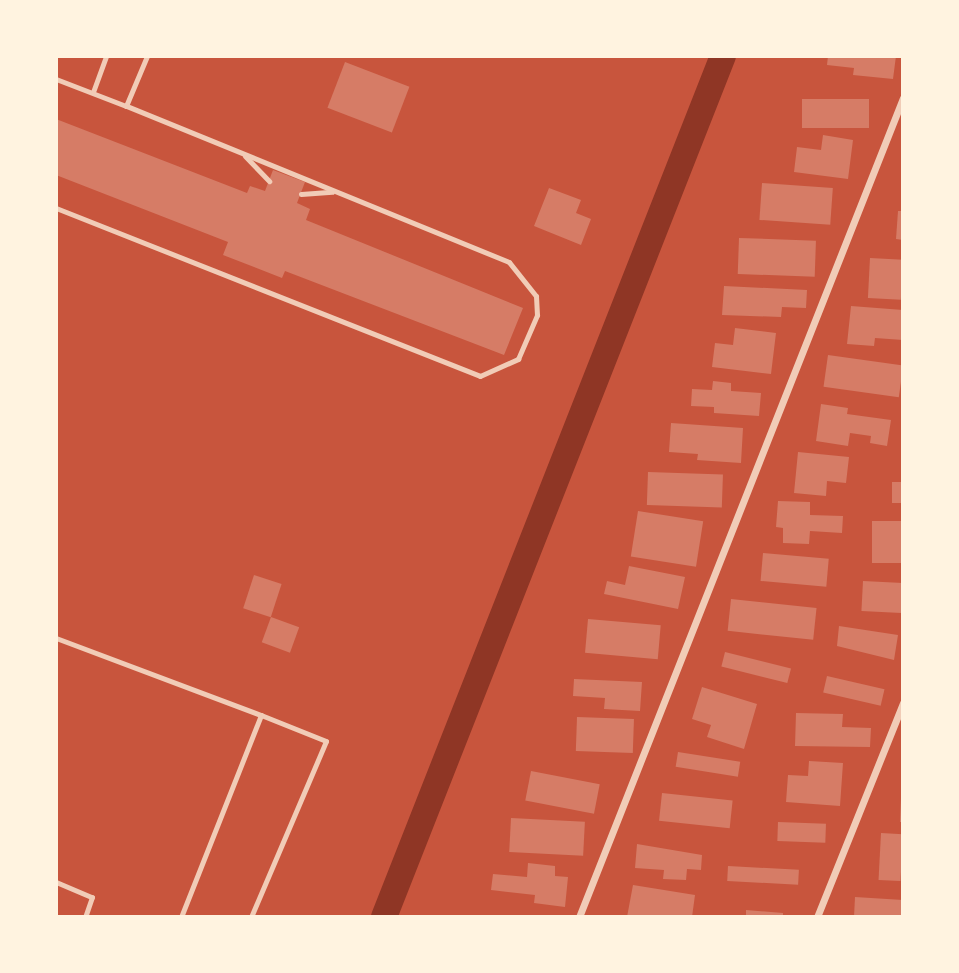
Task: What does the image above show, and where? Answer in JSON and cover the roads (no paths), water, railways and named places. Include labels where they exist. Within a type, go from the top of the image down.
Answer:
[{"type":"street","points":[[579,917],[903,98]]},
{"type":"street","points":[[817,917],[903,703]]},
{"type":"lane","points":[[93,92],[106,56]]},
{"type":"lane","points":[[126,106],[147,56]]},
{"type":"lane","points":[[56,79],[509,262],[524,276],[536,296],[537,315],[518,359],[480,376],[56,208]]},
{"type":"lane","points":[[243,154],[268,181]]},
{"type":"lane","points":[[300,194],[336,191]]},
{"type":"lane","points":[[56,638],[326,741],[251,917]]},
{"type":"lane","points":[[181,917],[261,715]]},
{"type":"lane","points":[[56,882],[92,897],[85,917]]},
{"type":"waterway","points":[[384,917],[723,56]]}]
